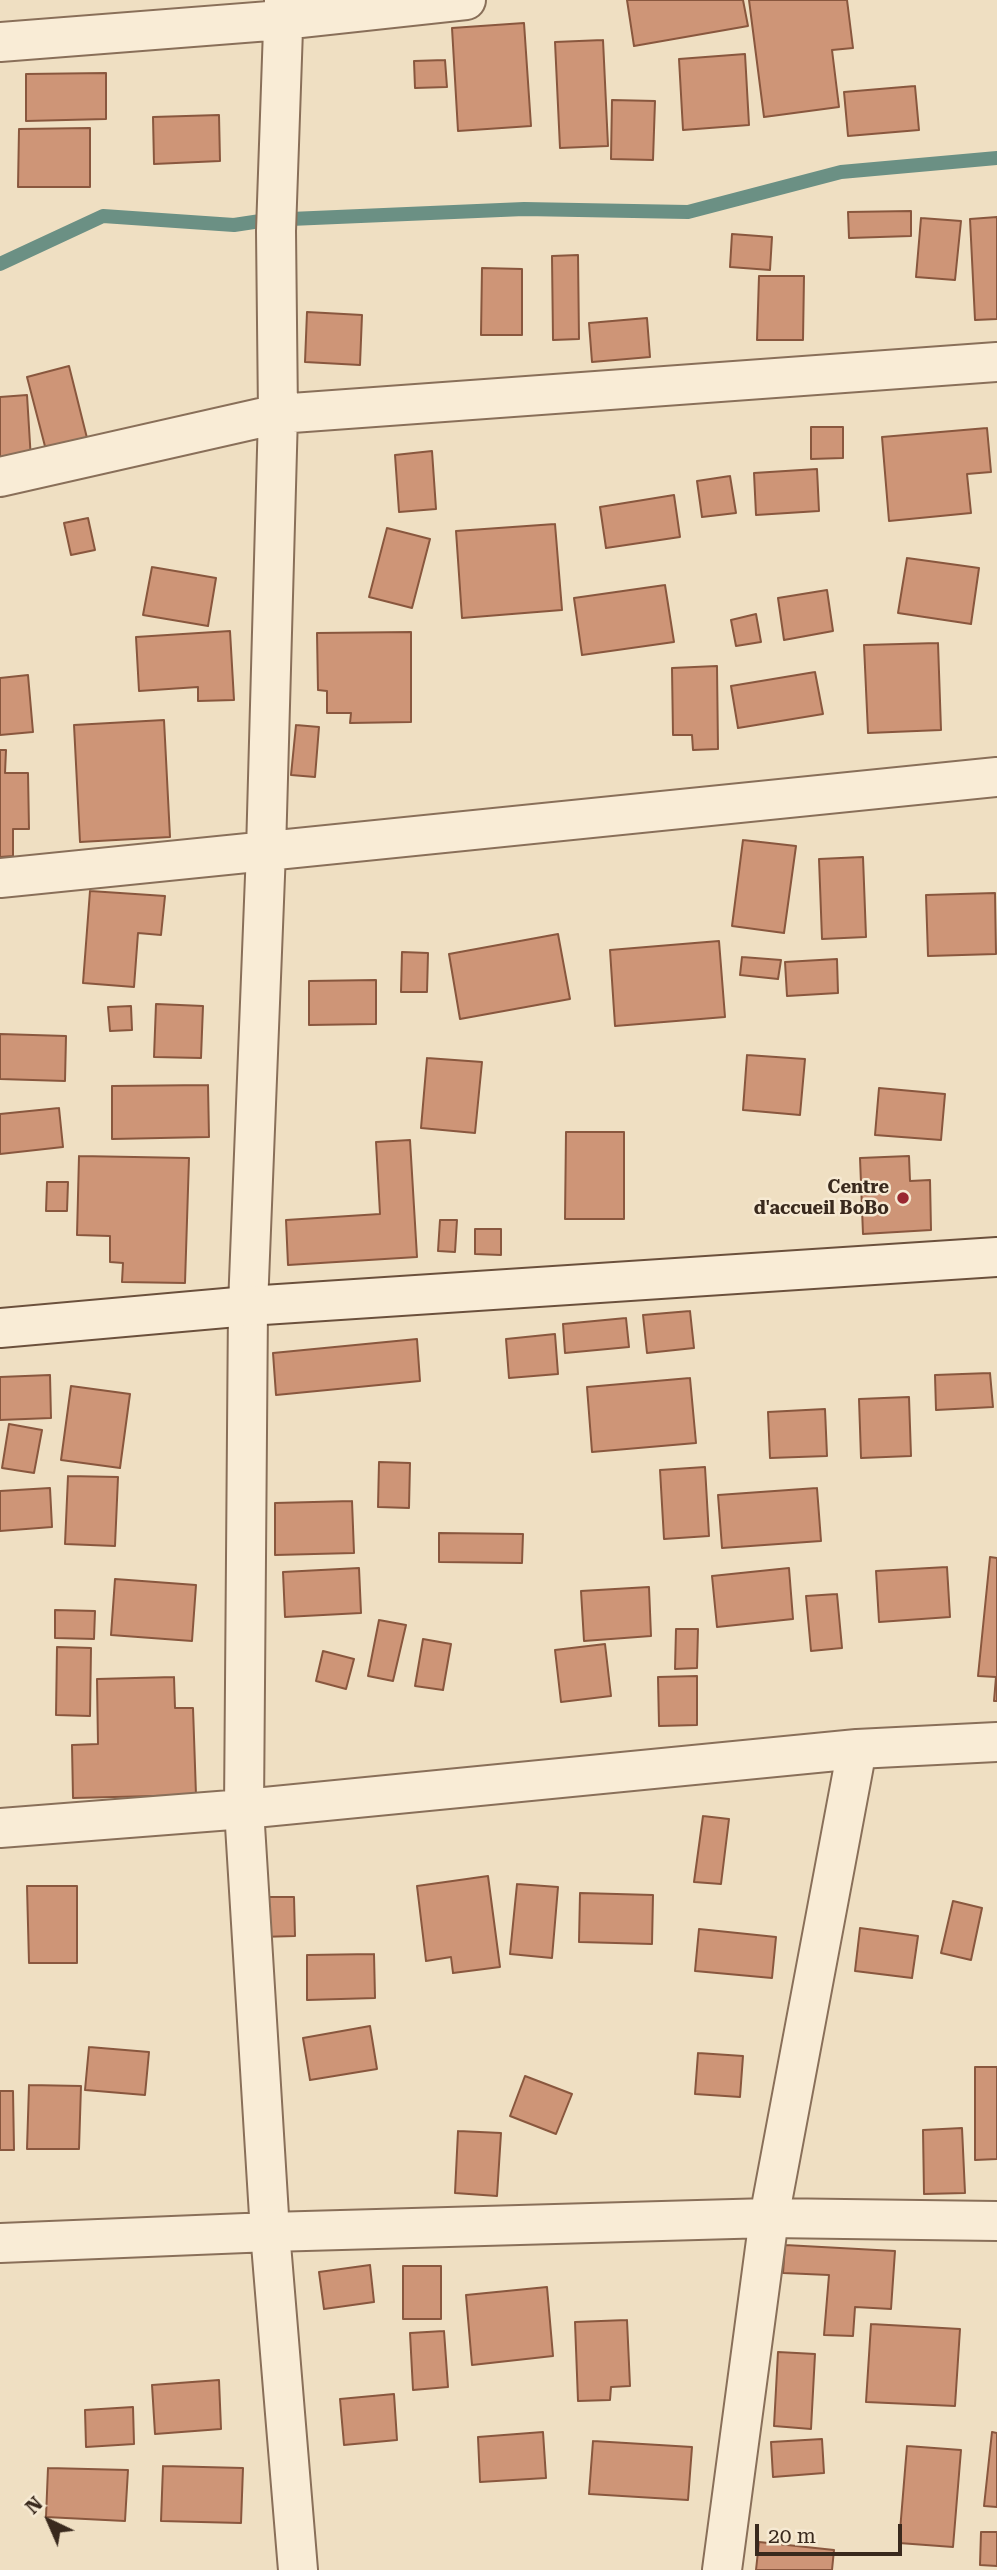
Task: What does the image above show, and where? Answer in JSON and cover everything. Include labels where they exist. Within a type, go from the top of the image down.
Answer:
[{"type":"street","points":[[0,42],[283,10],[466,0]]},
{"type":"street","points":[[283,10],[276,219],[278,414],[266,851],[248,1306],[244,1808],[270,2232],[298,2570]]},
{"type":"street","points":[[0,477],[278,414],[997,362]]},
{"type":"street","points":[[0,877],[997,778]]},
{"type":"street","points":[[0,1328],[248,1306],[997,1257]]},
{"type":"street","points":[[0,1828],[244,1808],[857,1749],[997,1742]]},
{"type":"street","points":[[722,2570],[769,2218],[857,1749]]},
{"type":"street","points":[[0,2243],[270,2232],[769,2218],[997,2221]]},
{"type":"building","points":[[627,0],[743,0],[748,26],[634,46]]},
{"type":"building","points":[[749,0],[847,0],[853,48],[832,50],[839,107],[764,117]]},
{"type":"building","points":[[524,23],[531,126],[458,131],[452,28]]},
{"type":"building","points":[[603,40],[608,146],[560,148],[555,42]]},
{"type":"building","points":[[745,54],[749,125],[683,130],[679,59]]},
{"type":"building","points":[[445,60],[447,87],[415,88],[414,61]]},
{"type":"building","points":[[106,73],[106,119],[26,121],[26,74]]},
{"type":"building","points":[[915,86],[919,130],[848,136],[844,92]]},
{"type":"building","points":[[612,100],[655,101],[653,160],[611,159]]},
{"type":"building","points":[[219,115],[220,161],[154,164],[153,117]]},
{"type":"building","points":[[90,128],[90,187],[18,187],[19,129]]},
{"type":"building","points":[[911,211],[911,236],[849,238],[848,212]]},
{"type":"building","points":[[997,217],[997,319],[975,320],[970,219]]},
{"type":"building","points":[[921,218],[961,221],[955,280],[916,277]]},
{"type":"building","points":[[732,234],[772,237],[770,270],[730,267]]},
{"type":"building","points":[[578,255],[579,339],[553,340],[552,256]]},
{"type":"building","points":[[482,268],[522,269],[522,335],[481,335]]},
{"type":"building","points":[[759,276],[804,276],[803,340],[757,340]]},
{"type":"building","points":[[307,312],[362,315],[360,365],[305,362]]},
{"type":"building","points":[[647,318],[650,357],[592,362],[589,323]]},
{"type":"building","points":[[69,366],[88,442],[47,454],[27,377]]},
{"type":"building","points":[[27,395],[31,460],[0,462],[0,397]]},
{"type":"building","points":[[811,427],[843,427],[843,458],[811,459]]},
{"type":"building","points":[[987,428],[991,472],[967,474],[971,513],[889,521],[882,437]]},
{"type":"building","points":[[432,451],[436,509],[399,512],[395,455]]},
{"type":"building","points":[[817,469],[819,511],[756,515],[754,473]]},
{"type":"building","points":[[730,476],[736,513],[702,517],[697,481]]},
{"type":"building","points":[[674,495],[680,537],[606,548],[600,507]]},
{"type":"building","points":[[88,518],[95,550],[71,555],[64,523]]},
{"type":"building","points":[[555,524],[562,610],[462,618],[456,531]]},
{"type":"building","points":[[387,528],[430,539],[412,608],[369,597]]},
{"type":"building","points":[[907,558],[979,568],[971,624],[898,613]]},
{"type":"building","points":[[152,567],[216,578],[208,626],[143,615]]},
{"type":"building","points":[[665,585],[674,642],[582,655],[574,598]]},
{"type":"building","points":[[827,590],[833,631],[784,640],[778,598]]},
{"type":"building","points":[[756,614],[761,642],[736,646],[731,620]]},
{"type":"building","points":[[230,631],[234,700],[198,701],[198,687],[139,691],[136,637]]},
{"type":"building","points":[[411,632],[411,722],[350,723],[351,713],[327,713],[327,691],[318,690],[317,633]]},
{"type":"building","points":[[938,643],[941,730],[868,733],[864,645]]},
{"type":"building","points":[[717,666],[718,749],[693,750],[692,735],[673,735],[672,668]]},
{"type":"building","points":[[815,672],[823,714],[738,728],[731,686]]},
{"type":"building","points":[[28,675],[33,732],[0,735],[0,678]]},
{"type":"building","points":[[164,720],[170,837],[80,842],[74,725]]},
{"type":"building","points":[[296,725],[319,727],[315,777],[291,775]]},
{"type":"building","points":[[0,750],[6,750],[5,773],[28,773],[29,829],[13,829],[13,856],[0,857]]},
{"type":"building","points":[[743,840],[796,846],[784,933],[732,926]]},
{"type":"building","points":[[863,857],[866,937],[822,939],[819,859]]},
{"type":"building","points":[[90,891],[165,896],[161,935],[138,933],[134,987],[83,983]]},
{"type":"building","points":[[995,893],[996,954],[928,956],[926,895]]},
{"type":"building","points":[[558,934],[570,999],[460,1019],[449,954]]},
{"type":"building","points":[[719,941],[725,1017],[615,1026],[610,950]]},
{"type":"building","points":[[402,952],[428,953],[427,992],[401,992]]},
{"type":"building","points":[[742,957],[781,960],[778,979],[740,975]]},
{"type":"building","points":[[837,959],[838,993],[787,996],[785,962]]},
{"type":"building","points":[[376,980],[376,1024],[309,1025],[309,981]]},
{"type":"building","points":[[156,1004],[203,1006],[201,1058],[154,1057]]},
{"type":"building","points":[[131,1006],[132,1030],[110,1031],[108,1007]]},
{"type":"building","points":[[0,1034],[66,1036],[65,1081],[0,1079]]},
{"type":"building","points":[[747,1055],[805,1059],[800,1115],[743,1110]]},
{"type":"building","points":[[427,1058],[482,1062],[475,1133],[421,1128]]},
{"type":"building","points":[[208,1085],[209,1137],[112,1139],[112,1086]]},
{"type":"building","points":[[879,1088],[945,1094],[941,1140],[875,1135]]},
{"type":"building","points":[[59,1108],[63,1147],[0,1154],[0,1114]]},
{"type":"building","points":[[566,1132],[624,1132],[624,1219],[565,1219]]},
{"type":"building","points":[[410,1140],[417,1257],[288,1265],[286,1220],[380,1214],[376,1142]]},
{"type":"building","points":[[79,1156],[189,1158],[185,1283],[122,1282],[123,1263],[110,1262],[110,1236],[77,1235]]},
{"type":"building","points":[[909,1156],[910,1181],[930,1180],[931,1230],[863,1234],[860,1158]]},
{"type":"building","points":[[47,1182],[68,1182],[67,1211],[46,1211]]},
{"type":"building","points":[[440,1220],[457,1220],[455,1252],[438,1251]]},
{"type":"building","points":[[475,1229],[501,1229],[501,1255],[475,1254]]},
{"type":"building","points":[[690,1311],[694,1348],[647,1353],[643,1315]]},
{"type":"building","points":[[626,1318],[629,1347],[565,1353],[563,1324]]},
{"type":"building","points":[[555,1334],[558,1374],[509,1378],[506,1339]]},
{"type":"building","points":[[417,1339],[420,1381],[276,1395],[273,1353]]},
{"type":"building","points":[[990,1373],[993,1407],[936,1410],[935,1375]]},
{"type":"building","points":[[50,1375],[51,1418],[0,1420],[0,1377]]},
{"type":"building","points":[[690,1378],[696,1443],[592,1452],[587,1387]]},
{"type":"building","points":[[71,1386],[130,1394],[120,1468],[61,1460]]},
{"type":"building","points":[[909,1397],[911,1456],[861,1458],[859,1399]]},
{"type":"building","points":[[825,1409],[827,1456],[770,1458],[768,1412]]},
{"type":"building","points":[[9,1424],[42,1430],[34,1473],[2,1468]]},
{"type":"building","points":[[379,1462],[410,1463],[409,1508],[378,1507]]},
{"type":"building","points":[[705,1467],[709,1536],[664,1539],[660,1470]]},
{"type":"building","points":[[68,1476],[118,1477],[115,1546],[65,1544]]},
{"type":"building","points":[[50,1488],[52,1527],[0,1531],[0,1491]]},
{"type":"building","points":[[817,1488],[821,1541],[722,1548],[718,1495]]},
{"type":"building","points":[[352,1501],[354,1553],[275,1555],[275,1503]]},
{"type":"building","points":[[439,1533],[523,1534],[522,1563],[439,1562]]},
{"type":"building","points":[[990,1557],[997,1558],[997,1701],[994,1701],[996,1677],[978,1676]]},
{"type":"building","points":[[947,1567],[950,1617],[879,1622],[876,1571]]},
{"type":"building","points":[[359,1568],[361,1613],[285,1617],[283,1572]]},
{"type":"building","points":[[789,1568],[793,1619],[717,1627],[712,1576]]},
{"type":"building","points":[[115,1579],[196,1585],[192,1641],[111,1635]]},
{"type":"building","points":[[649,1587],[651,1636],[584,1641],[581,1591]]},
{"type":"building","points":[[837,1594],[842,1648],[811,1651],[806,1596]]},
{"type":"building","points":[[55,1610],[95,1611],[94,1639],[55,1638]]},
{"type":"building","points":[[379,1620],[406,1625],[393,1681],[368,1676]]},
{"type":"building","points":[[676,1629],[698,1629],[697,1668],[675,1669]]},
{"type":"building","points":[[423,1639],[451,1644],[443,1690],[415,1686]]},
{"type":"building","points":[[605,1644],[611,1696],[561,1702],[555,1650]]},
{"type":"building","points":[[57,1647],[91,1648],[90,1716],[56,1715]]},
{"type":"building","points":[[323,1651],[354,1659],[346,1689],[316,1681]]},
{"type":"building","points":[[697,1676],[697,1725],[659,1726],[658,1677]]},
{"type":"building","points":[[174,1677],[175,1708],[193,1708],[196,1795],[73,1798],[72,1745],[98,1744],[97,1679]]},
{"type":"building","points":[[703,1816],[729,1819],[721,1884],[694,1882]]},
{"type":"building","points":[[488,1876],[500,1967],[453,1973],[451,1957],[426,1961],[417,1886]]},
{"type":"building","points":[[517,1884],[558,1887],[552,1958],[510,1954]]},
{"type":"building","points":[[27,1886],[77,1886],[77,1963],[29,1963]]},
{"type":"building","points":[[580,1893],[653,1895],[652,1944],[579,1942]]},
{"type":"building","points":[[259,1897],[294,1897],[295,1936],[259,1937]]},
{"type":"building","points":[[953,1901],[982,1908],[971,1960],[941,1953]]},
{"type":"building","points":[[860,1928],[918,1936],[912,1978],[855,1971]]},
{"type":"building","points":[[699,1929],[776,1937],[772,1978],[695,1971]]},
{"type":"building","points":[[374,1954],[375,1998],[307,2000],[307,1955]]},
{"type":"building","points":[[370,2026],[377,2069],[310,2080],[303,2038]]},
{"type":"building","points":[[89,2047],[149,2052],[145,2095],[85,2090]]},
{"type":"building","points":[[698,2053],[743,2056],[740,2097],[695,2094]]},
{"type":"building","points":[[975,2067],[997,2067],[997,2159],[975,2160]]},
{"type":"building","points":[[525,2076],[572,2094],[556,2134],[510,2116]]},
{"type":"building","points":[[29,2085],[81,2086],[79,2149],[27,2149]]},
{"type":"building","points":[[0,2091],[13,2091],[14,2150],[0,2150]]},
{"type":"building","points":[[962,2128],[965,2193],[924,2194],[923,2130]]},
{"type":"building","points":[[458,2131],[501,2133],[497,2196],[455,2193]]},
{"type":"building","points":[[785,2245],[895,2251],[891,2309],[855,2307],[853,2336],[824,2335],[829,2275],[783,2273]]},
{"type":"building","points":[[370,2265],[374,2302],[324,2309],[319,2272]]},
{"type":"building","points":[[403,2266],[441,2266],[441,2319],[403,2319]]},
{"type":"building","points":[[547,2287],[553,2356],[472,2365],[466,2295]]},
{"type":"building","points":[[627,2320],[630,2386],[611,2387],[610,2400],[578,2401],[575,2322]]},
{"type":"building","points":[[871,2324],[960,2329],[955,2406],[866,2402]]},
{"type":"building","points":[[444,2331],[448,2387],[413,2390],[410,2333]]},
{"type":"building","points":[[778,2352],[815,2354],[811,2429],[774,2426]]},
{"type":"building","points":[[219,2380],[221,2429],[155,2434],[152,2385]]},
{"type":"building","points":[[394,2394],[397,2440],[344,2445],[340,2399]]},
{"type":"building","points":[[133,2407],[134,2444],[86,2447],[85,2410]]},
{"type":"building","points":[[543,2432],[546,2478],[480,2482],[478,2437]]},
{"type":"building","points":[[992,2432],[997,2433],[997,2507],[984,2506]]},
{"type":"building","points":[[822,2439],[824,2473],[773,2477],[771,2442]]},
{"type":"building","points":[[593,2441],[692,2447],[688,2500],[589,2494]]},
{"type":"building","points":[[907,2446],[961,2450],[953,2547],[899,2543]]},
{"type":"building","points":[[163,2466],[243,2468],[241,2523],[161,2521]]},
{"type":"building","points":[[48,2468],[128,2470],[125,2521],[46,2517]]},
{"type":"building","points":[[981,2532],[997,2532],[997,2566],[980,2565]]},
{"type":"building","points":[[759,2542],[834,2550],[832,2570],[756,2570]]},
{"type":"waterway","points":[[0,264],[103,216],[234,225],[267,220],[524,209],[688,212],[841,172],[997,158]]},
{"type":"place","name":"Centre d'accueil BoBo","points":[[903,1198]]}]
